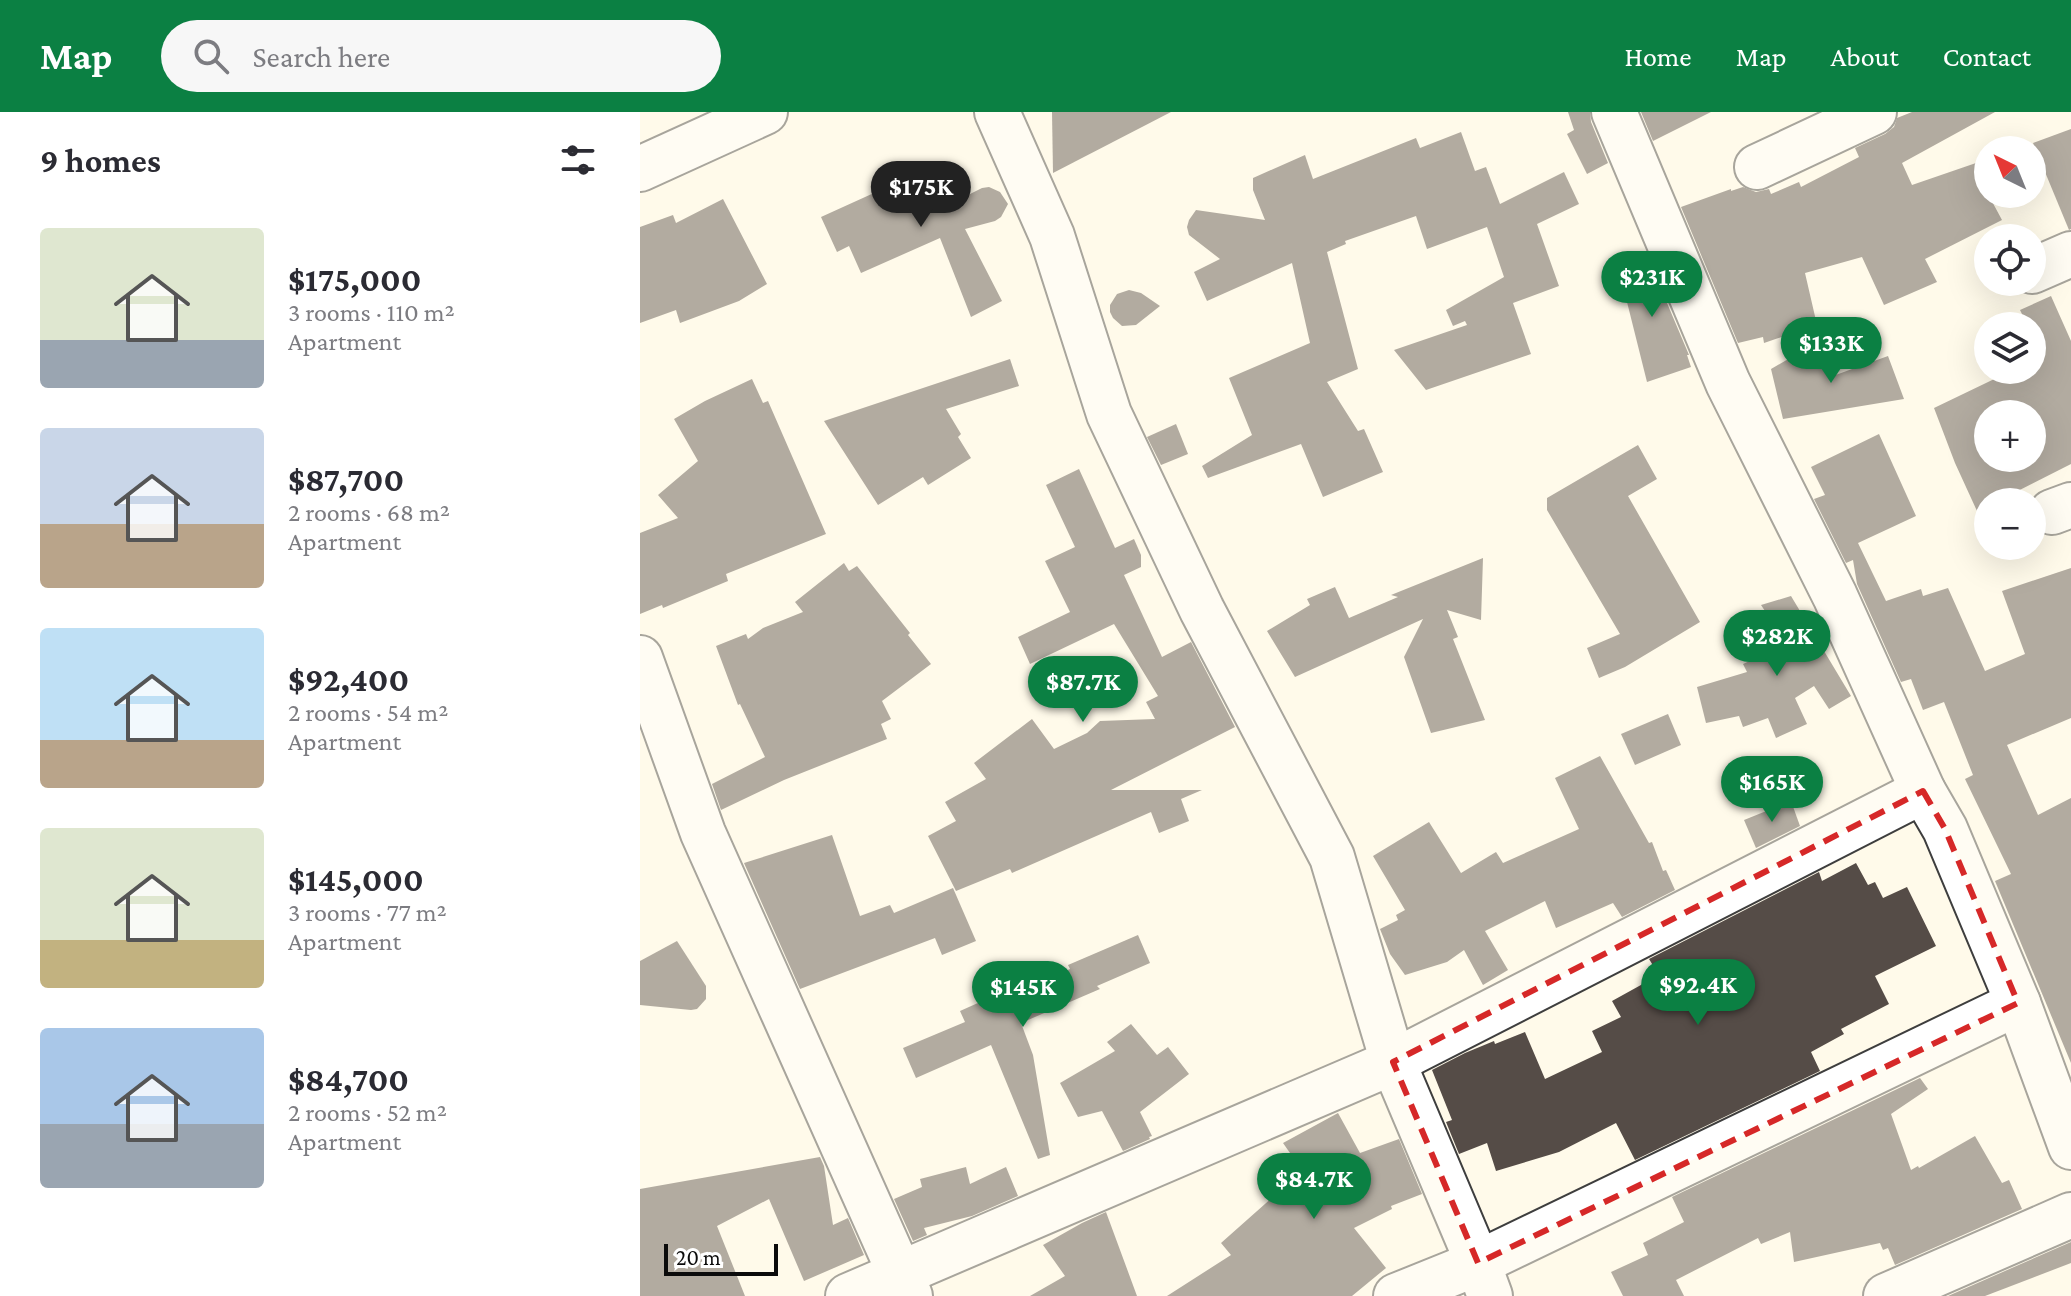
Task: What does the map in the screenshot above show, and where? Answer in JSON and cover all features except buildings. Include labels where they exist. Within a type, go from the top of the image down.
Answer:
[{"type":"street","points":[[640,169],[765,112]]},
{"type":"street","points":[[997,112],[1052,236],[1109,414],[1202,610],[1332,857],[1393,1062],[1484,1280]]},
{"type":"street","points":[[1614,112],[1728,383],[1835,596],[1923,791],[1945,829],[2018,1003],[2071,1147]]},
{"type":"street","points":[[1757,167],[1874,112]]},
{"type":"street","points":[[2046,265],[2071,254]]},
{"type":"street","points":[[640,658],[703,833],[905,1284]]},
{"type":"street","points":[[848,1296],[905,1284],[1393,1062],[1923,791]]},
{"type":"street","points":[[1396,1296],[1484,1280],[2018,1003]]},
{"type":"street","points":[[1886,1296],[2071,1215]]},
{"type":"highlighted area","points":[[1923,791],[1945,829],[2018,1003],[1478,1263],[1393,1062]]}]
